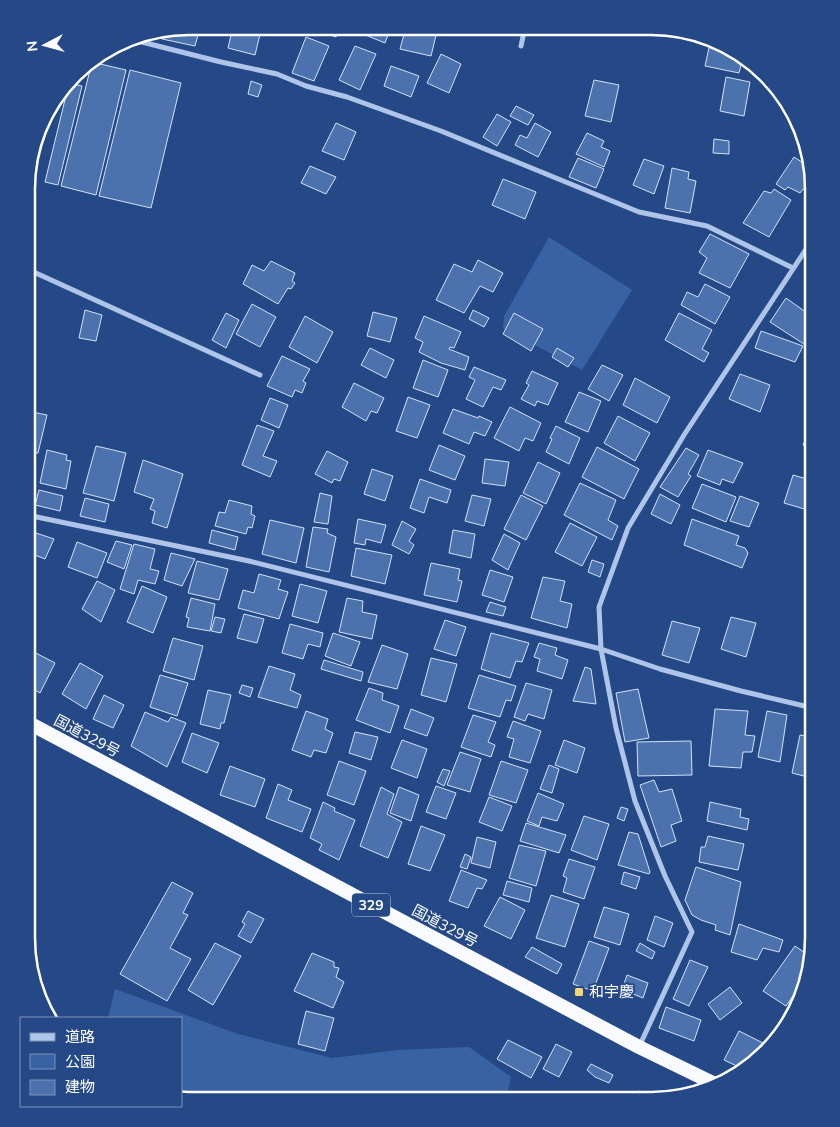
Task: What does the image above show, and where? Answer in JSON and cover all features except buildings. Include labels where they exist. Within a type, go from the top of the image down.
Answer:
[{"type":"highway","name":"国道329号","points":[[35,726],[639,1047],[708,1081]]},
{"type":"street","points":[[521,46],[523,35]]},
{"type":"street","points":[[143,42],[277,74],[306,86],[347,97],[441,132],[639,212],[707,226],[793,268]]},
{"type":"street","points":[[639,1047],[692,932],[666,876],[636,801],[616,728],[601,649],[599,607],[628,528],[684,435],[805,250]]},
{"type":"street","points":[[35,272],[260,375]]},
{"type":"street","points":[[35,517],[249,561],[601,649],[660,669],[805,706]]},
{"type":"green space","points":[[549,237],[632,290],[582,370],[503,328],[504,316]]},
{"type":"green space","points":[[115,989],[238,1034],[332,1058],[398,1050],[469,1047],[511,1077],[508,1092],[182,1092],[182,1017],[108,1017]]},
{"type":"place","name":"和宇慶","points":[[579,992]]}]
